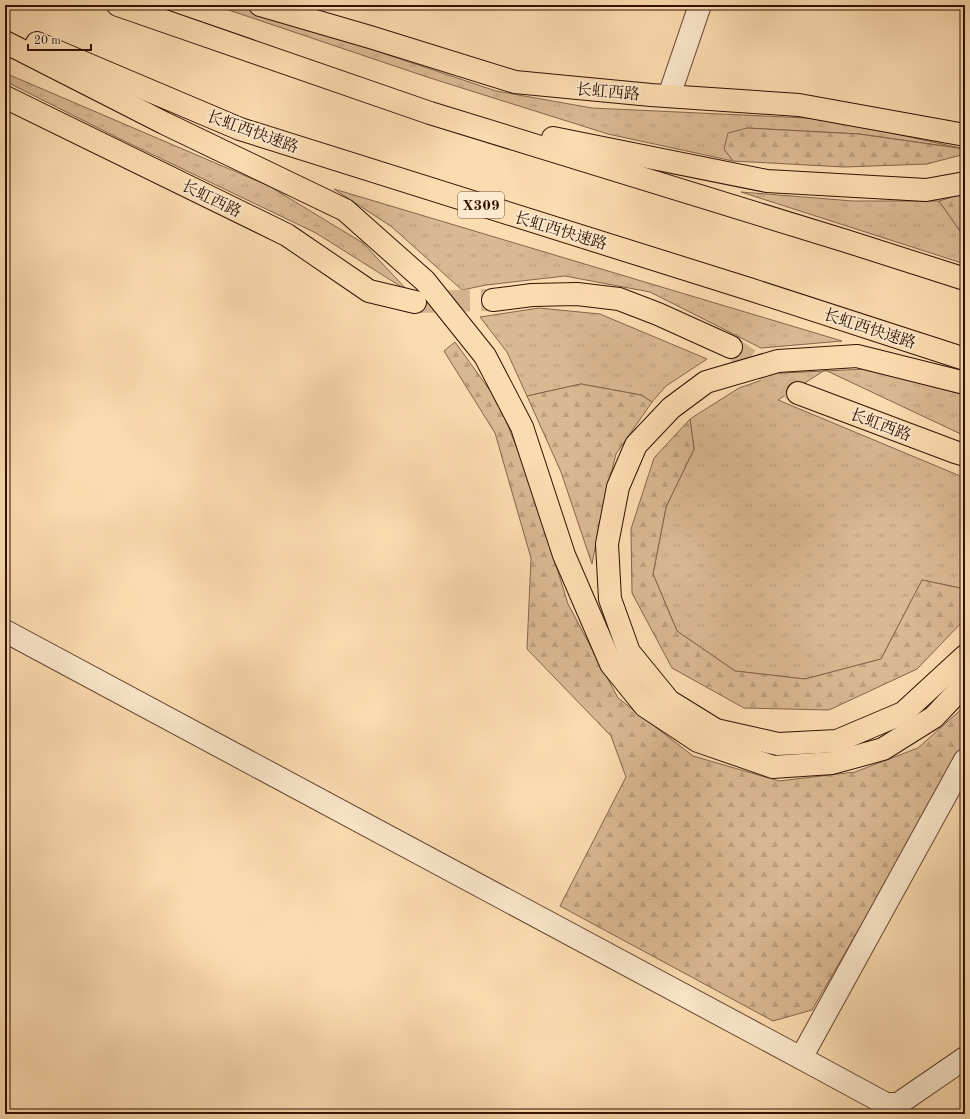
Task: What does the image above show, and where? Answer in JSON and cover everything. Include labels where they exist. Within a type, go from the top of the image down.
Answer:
[{"type":"main road","points":[[118,5],[430,113],[965,279]]},
{"type":"main road","points":[[163,5],[184,28]]},
{"type":"main road","name":"长虹西路","points":[[260,5],[370,37],[514,82],[669,96],[799,105],[965,135]]},
{"type":"main road","name":"长虹西快速路","points":[[5,30],[240,129],[749,288],[965,359]]},
{"type":"main road","points":[[5,42],[164,123],[345,210],[425,281],[485,356],[522,427],[564,555],[612,664],[646,706],[698,742],[773,767],[832,762],[883,749],[934,717],[965,684]]},
{"type":"main road","name":"长虹西路","points":[[5,97],[287,235],[369,291],[415,302]]},
{"type":"main road","points":[[430,113],[767,181],[926,190],[965,183]]},
{"type":"main road","points":[[493,300],[532,296],[577,294],[619,300],[658,314],[731,347]]},
{"type":"main road","points":[[964,657],[903,713],[837,741],[778,744],[716,730],[669,701],[628,652],[610,599],[607,544],[618,487],[636,445],[671,408],[706,382],[778,361],[857,356],[965,384]]},
{"type":"main road","name":"长虹西路","points":[[798,393],[965,455]]},
{"type":"street","points":[[669,96],[700,5]]},
{"type":"street","points":[[5,631],[886,1104],[898,1104],[965,1058]]},
{"type":"street","points":[[801,1058],[965,760]]},
{"type":"green space","points":[[214,5],[239,5],[496,91],[592,108],[828,119],[965,149],[859,134],[747,128],[724,149],[733,161],[608,134],[427,77]]},
{"type":"green space","points":[[5,73],[269,186],[363,243],[408,291],[316,233],[116,137],[5,81]]},
{"type":"green space","points":[[747,128],[859,134],[965,149],[965,154],[927,164],[844,167],[733,161],[724,149],[728,133]]},
{"type":"green space","points":[[334,189],[842,341],[761,348],[650,292],[565,276],[486,285],[462,290],[392,227]]},
{"type":"green space","points":[[741,192],[853,201],[939,201],[965,238],[965,264]]},
{"type":"green space","points":[[965,193],[965,238],[939,201]]},
{"type":"green space","points":[[539,308],[600,314],[707,359],[666,386],[652,402],[641,395],[581,384],[527,396],[507,352],[480,317]]},
{"type":"green space","points":[[455,342],[499,403],[532,487],[568,604],[618,698],[693,756],[779,781],[855,772],[918,748],[965,706],[965,746],[812,1010],[773,1021],[560,906],[626,777],[611,736],[527,649],[531,558],[495,433],[444,351]]},
{"type":"green space","points":[[866,369],[965,395],[965,436],[827,371]]},
{"type":"green space","points":[[823,371],[778,400],[965,478],[965,589],[922,580],[881,659],[805,679],[735,671],[677,631],[653,574],[666,507],[694,449],[690,419],[739,388],[782,373]]},
{"type":"green space","points":[[581,384],[641,395],[652,402],[616,454],[603,506],[592,564],[561,472],[527,396]]},
{"type":"green space","points":[[690,419],[694,449],[666,507],[653,574],[677,631],[735,671],[805,679],[881,659],[922,580],[965,589],[965,619],[917,669],[829,710],[744,708],[672,668],[632,593],[631,529],[654,458]]},
{"type":"tunnel","points":[[415,302],[493,300]]},
{"type":"tunnel","points":[[731,347],[798,393]]}]
